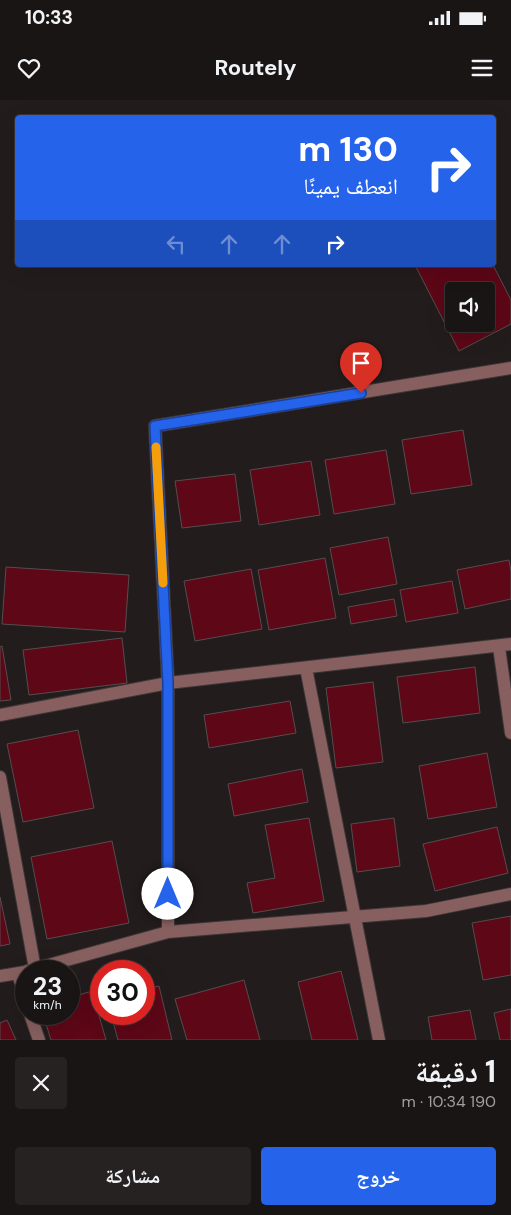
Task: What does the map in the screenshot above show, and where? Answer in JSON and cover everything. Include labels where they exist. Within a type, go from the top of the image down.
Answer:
[{"type":"street","points":[[168,932],[168,683],[155,426],[511,368]]},
{"type":"street","points":[[0,715],[168,683],[505,646],[511,733]]},
{"type":"street","points":[[306,668],[378,1040]]},
{"type":"street","points":[[0,777],[25,960]]},
{"type":"street","points":[[67,960],[168,932],[426,911],[511,894]]},
{"type":"street","points":[[0,976],[15,973]]},
{"type":"street","points":[[33,1025],[38,1040]]},
{"type":"building","points":[[416,267],[494,267],[511,300],[511,324],[459,351],[449,332],[495,332],[495,282],[445,282],[445,324]]},
{"type":"building","points":[[463,430],[472,485],[411,494],[402,440]]},
{"type":"building","points":[[386,450],[395,504],[334,514],[325,460]]},
{"type":"building","points":[[311,461],[320,515],[259,525],[250,470]]},
{"type":"building","points":[[235,474],[241,521],[182,528],[175,481]]},
{"type":"building","points":[[388,537],[397,584],[339,595],[330,548]]},
{"type":"building","points":[[325,558],[336,618],[269,630],[258,570]]},
{"type":"building","points":[[509,560],[511,599],[465,609],[457,570]]},
{"type":"building","points":[[6,567],[129,575],[125,632],[2,624]]},
{"type":"building","points":[[251,569],[262,629],[195,641],[184,581]]},
{"type":"building","points":[[452,581],[458,613],[406,622],[400,590]]},
{"type":"building","points":[[394,599],[397,616],[351,624],[348,607]]},
{"type":"building","points":[[122,638],[127,683],[29,695],[23,650]]},
{"type":"building","points":[[2,646],[11,700],[0,701],[0,647]]},
{"type":"building","points":[[475,667],[480,713],[403,723],[397,677]]},
{"type":"building","points":[[373,682],[383,762],[336,768],[326,688]]},
{"type":"building","points":[[290,701],[296,733],[209,748],[204,715]]},
{"type":"building","points":[[78,730],[94,808],[23,822],[7,744]]},
{"type":"building","points":[[487,753],[497,807],[428,819],[419,766]]},
{"type":"building","points":[[302,769],[308,802],[234,816],[228,784]]},
{"type":"building","points":[[309,818],[324,901],[253,913],[247,883],[275,878],[265,825]]},
{"type":"building","points":[[394,818],[400,866],[357,872],[351,824]]},
{"type":"building","points":[[497,827],[508,873],[435,891],[423,844]]},
{"type":"building","points":[[112,841],[129,923],[47,939],[31,857]]},
{"type":"building","points":[[0,897],[10,944],[0,946]]},
{"type":"building","points":[[511,916],[511,975],[483,980],[472,923]]},
{"type":"building","points":[[341,971],[358,1040],[312,1040],[298,982]]},
{"type":"building","points":[[244,980],[260,1040],[187,1040],[175,999]]},
{"type":"building","points":[[159,986],[172,1040],[118,1040],[114,1025],[155,1025],[155,987]]},
{"type":"building","points":[[90,992],[90,1025],[102,1025],[106,1040],[51,1040],[46,1025],[80,1025],[80,995]]},
{"type":"building","points":[[511,1009],[511,1040],[500,1040],[494,1013]]},
{"type":"building","points":[[470,1010],[476,1040],[432,1040],[428,1017]]},
{"type":"building","points":[[7,1020],[16,1040],[0,1040],[0,1023]]},
{"type":"slow traffic","points":[[156,447],[163,583]]},
{"type":"route","points":[[168,894],[168,683],[155,426],[361,393]]}]
